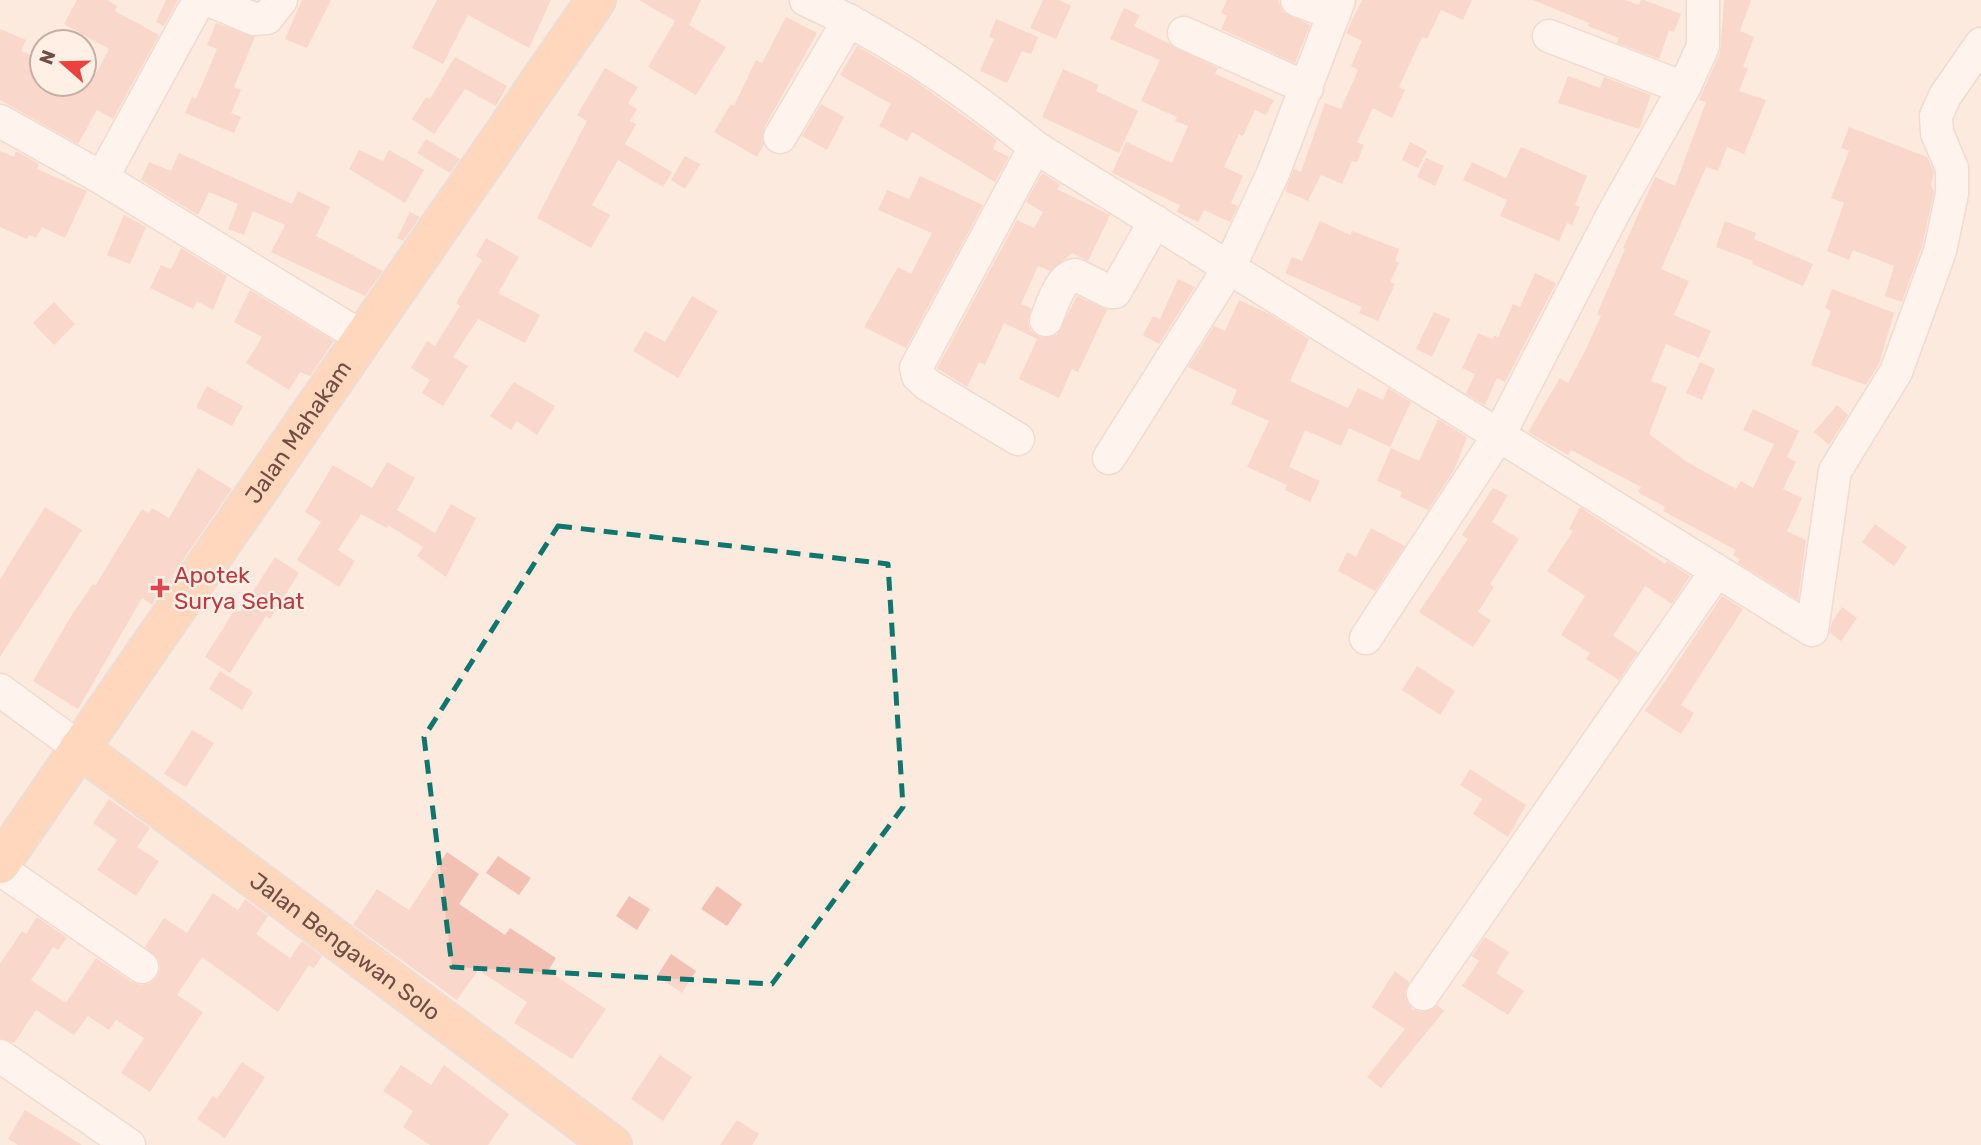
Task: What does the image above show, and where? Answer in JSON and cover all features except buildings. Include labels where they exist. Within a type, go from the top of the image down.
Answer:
[{"type":"main road","name":"Jalan Mahakam","points":[[0,866],[596,0]]},
{"type":"main road","name":"Jalan Bengawan Solo","points":[[79,748],[612,1145]]},
{"type":"street","points":[[102,178],[199,2],[206,0],[254,19],[267,18],[281,0]]},
{"type":"street","points":[[806,0],[849,20],[976,100],[1035,147],[1812,631],[1835,471],[1896,372],[1940,251],[1952,194],[1952,168],[1937,124],[1945,96],[1981,44]]},
{"type":"street","points":[[1109,458],[1229,268],[1307,89],[1336,7],[1297,0]]},
{"type":"street","points":[[1366,639],[1499,435],[1612,214],[1684,88],[1703,46],[1703,0]]},
{"type":"street","points":[[780,137],[849,20]]},
{"type":"street","points":[[1184,33],[1307,89]]},
{"type":"street","points":[[1549,36],[1684,88]]},
{"type":"street","points":[[0,121],[102,178],[365,338]]},
{"type":"street","points":[[1018,439],[928,385],[918,376],[916,368],[1035,147]]},
{"type":"street","points":[[1046,320],[1064,281],[1070,276],[1115,292],[1155,221]]},
{"type":"street","points":[[1423,994],[1716,572]]},
{"type":"street","points":[[0,690],[79,748]]},
{"type":"street","points":[[0,866],[142,967]]},
{"type":"street","points":[[0,1056],[129,1145]]},
{"type":"highlighted area","points":[[558,526],[888,564],[903,807],[772,984],[452,967],[424,737]]},
{"type":"place","name":"Apotek Surya Sehat","points":[[160,588]]}]
